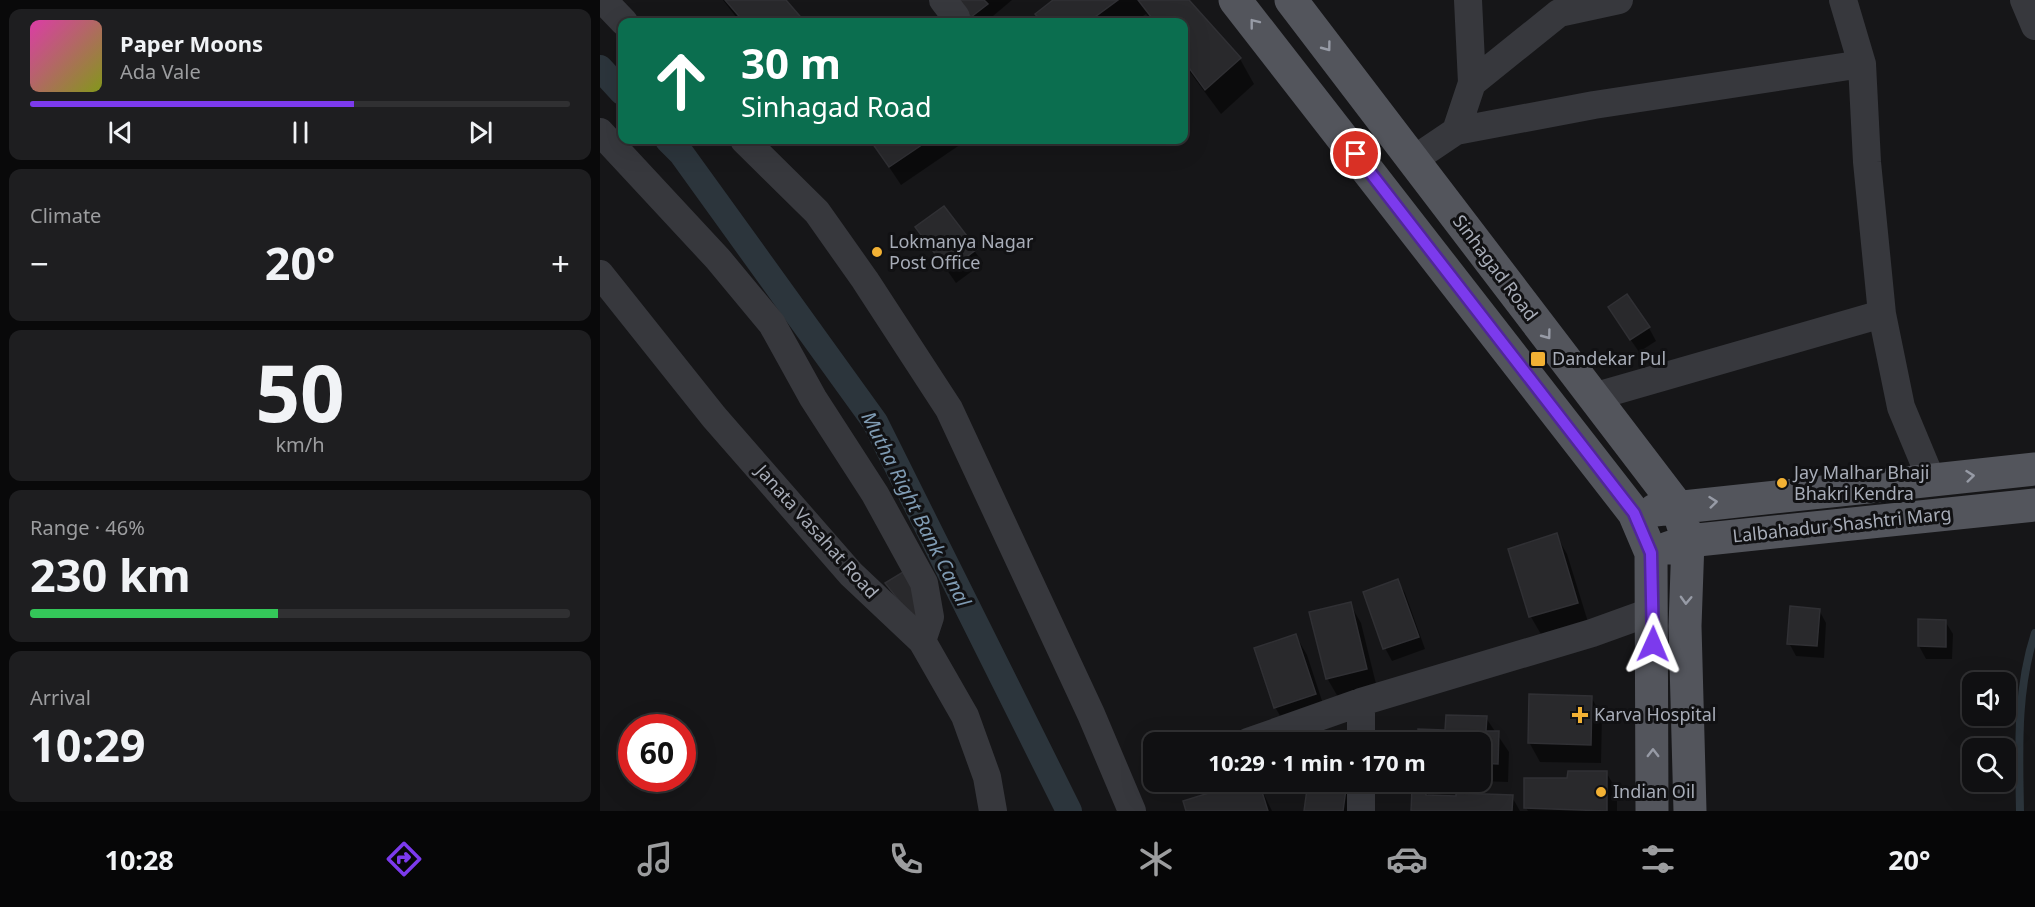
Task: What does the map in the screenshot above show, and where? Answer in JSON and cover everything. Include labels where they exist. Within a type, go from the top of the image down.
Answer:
[{"type":"main road","points":[[1235,0],[1634,513],[1650,551],[1653,611],[1652,811]]},
{"type":"main road","name":"Sinhagad Road","points":[[1291,0],[1677,506],[1688,541],[1685,626],[1690,811]]},
{"type":"main road","points":[[1356,154],[1388,126]]},
{"type":"main road","name":"Lalbahadur Shashtri Marg","points":[[1634,513],[1677,506],[2033,469]]},
{"type":"main road","name":"Lalbahadur Shashtri Marg","points":[[1650,551],[1688,541],[2034,506]]},
{"type":"street","points":[[603,0],[620,18]]},
{"type":"street","points":[[1456,131],[1472,82],[1468,0]]},
{"type":"street","points":[[2024,0],[2035,26]]},
{"type":"street","points":[[1472,82],[1559,13],[1609,1]]},
{"type":"street","points":[[1844,1],[1862,64],[1867,162],[1882,314],[1900,407],[1931,479]]},
{"type":"street","points":[[1413,160],[1456,131],[1594,105],[1862,64]]},
{"type":"street","points":[[600,132],[718,259],[772,324],[813,399],[875,494],[924,583],[930,617],[922,641]]},
{"type":"street","points":[[748,144],[816,212],[865,280],[949,409],[1091,714],[1132,811]]},
{"type":"street","name":"Janata Vasahat Road","points":[[600,274],[714,417],[850,574],[922,641],[965,716],[987,777],[993,811]]},
{"type":"street","points":[[1593,397],[1882,314]]},
{"type":"street","points":[[1276,732],[1361,702],[1603,630],[1653,611]]},
{"type":"street","points":[[1361,702],[1361,732]]},
{"type":"street","points":[[1361,792],[1361,811]]},
{"type":"building","points":[[725,0],[786,0],[802,18],[741,18]]},
{"type":"building","points":[[957,0],[984,0],[988,4],[971,17]]},
{"type":"building","points":[[1053,0],[1118,0],[1093,18],[1038,18],[1035,14]]},
{"type":"building","points":[[1138,0],[1189,0],[1241,58],[1205,90],[1188,67],[1188,18],[1152,18]]},
{"type":"building","points":[[873,144],[923,144],[889,167]]},
{"type":"building","points":[[944,206],[977,249],[948,271],[915,227]]},
{"type":"building","points":[[1627,294],[1650,327],[1630,340],[1608,307]]},
{"type":"building","points":[[1557,533],[1578,603],[1529,617],[1508,549]]},
{"type":"building","points":[[903,572],[924,609],[912,617],[885,583]]},
{"type":"building","points":[[1398,579],[1419,637],[1383,649],[1363,592]]},
{"type":"building","points":[[1351,602],[1367,669],[1326,679],[1309,612]]},
{"type":"building","points":[[1790,606],[1820,609],[1817,646],[1787,644]]},
{"type":"building","points":[[1918,619],[1946,620],[1946,647],[1918,646]]},
{"type":"building","points":[[1296,634],[1316,694],[1274,708],[1254,648]]},
{"type":"building","points":[[1529,694],[1592,696],[1591,745],[1528,743]]},
{"type":"building","points":[[1446,715],[1487,716],[1486,731],[1499,731],[1498,764],[1491,764],[1491,732],[1418,732],[1418,729],[1445,730]]},
{"type":"building","points":[[1568,771],[1607,771],[1607,811],[1524,808],[1524,778],[1567,778]]},
{"type":"building","points":[[1212,792],[1262,792],[1268,811],[1186,811],[1183,801]]},
{"type":"building","points":[[1307,792],[1346,792],[1343,811],[1304,811]]},
{"type":"building","points":[[1412,792],[1456,796],[1456,793],[1513,795],[1512,811],[1411,811]]},
{"type":"waterway","name":"Mutha Right Bank Canal","points":[[600,68],[618,88]]},
{"type":"waterway","name":"Mutha Right Bank Canal","points":[[672,144],[681,153],[875,422],[1069,811]]},
{"type":"waterway","points":[[2020,811],[2020,721],[2024,677],[2035,633]]},
{"type":"place","name":"Lokmanya Nagar Post Office","points":[[877,252]]},
{"type":"place","name":"Dandekar Pul","points":[[1538,359]]},
{"type":"place","name":"Jay Malhar Bhaji Bhakri Kendra","points":[[1782,483]]},
{"type":"place","name":"Karva Hospital","points":[[1580,715]]},
{"type":"place","name":"Indian Oil","points":[[1601,792]]},
{"type":"route","points":[[1356,154],[1634,513],[1651,553],[1653,644]]}]
